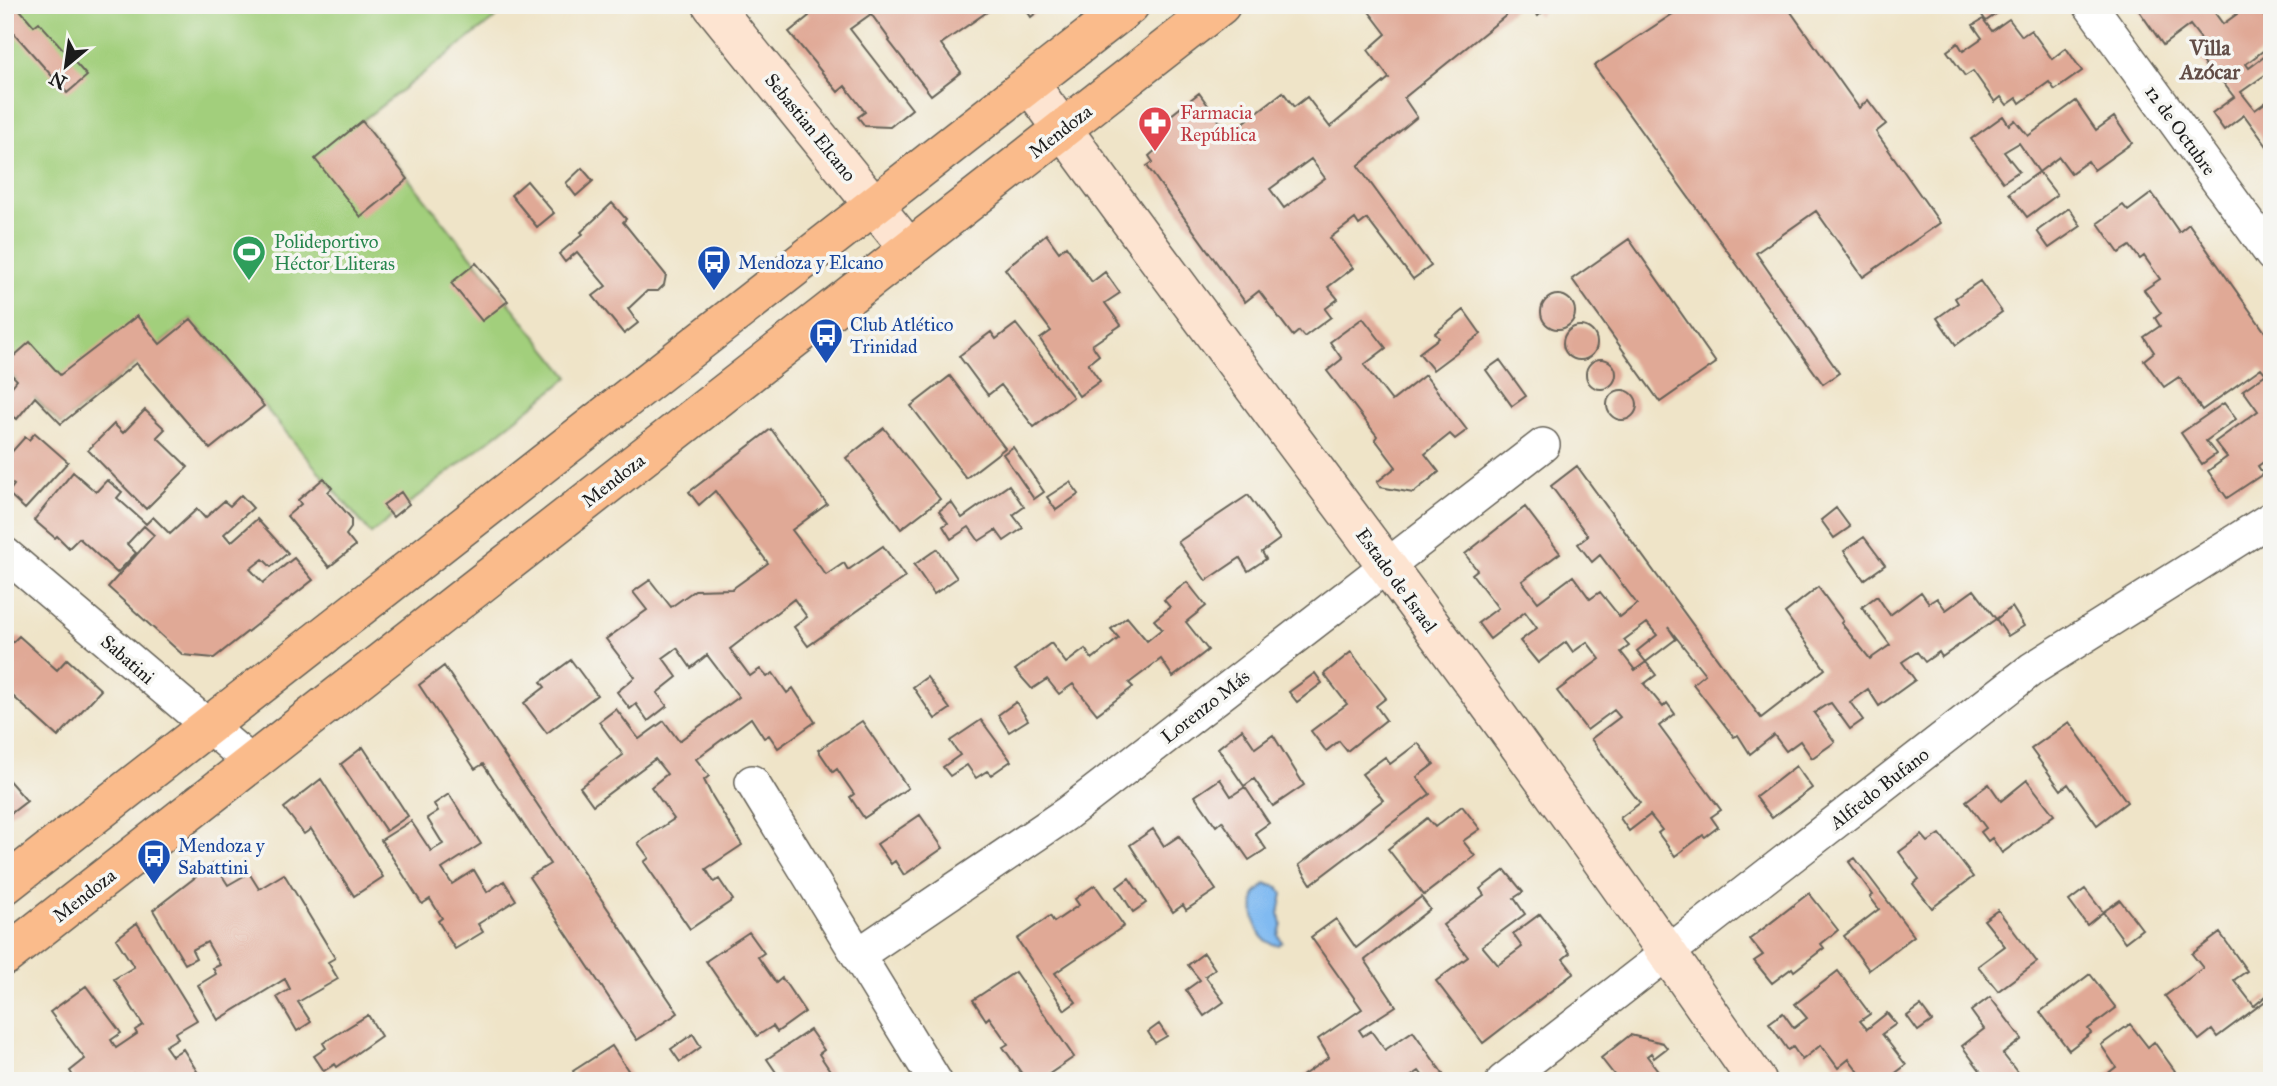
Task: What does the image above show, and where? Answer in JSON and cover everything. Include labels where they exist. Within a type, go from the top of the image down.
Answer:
[{"type":"main road","points":[[5,885],[1130,5]]},
{"type":"main road","name":"Mendoza","points":[[5,956],[1221,5]]},
{"type":"street","name":"Sebastian Elcano","points":[[712,5],[909,249]]},
{"type":"street","name":"12 de Octubre","points":[[2090,5],[2272,255]]},
{"type":"street","name":"Estado de Israel","points":[[1030,84],[1387,565],[1668,953],[1757,1081]]},
{"type":"street","name":"Lorenzo Más","points":[[858,955],[1066,814],[1543,445]]},
{"type":"street","name":"Alfredo Bufano","points":[[1503,1081],[2032,669],[2272,517]]},
{"type":"street","name":"Sabatini","points":[[5,554],[252,763]]},
{"type":"street","points":[[752,782],[935,1081]]},
{"type":"green space","name":"Polideportivo Héctor Lliteras","points":[[5,5],[512,5],[362,121],[569,377],[371,534],[191,319],[61,424],[5,368]]},
{"type":"water","points":[[1266,884],[1278,887],[1283,894],[1279,913],[1282,924],[1278,935],[1282,942],[1278,945],[1264,939],[1254,918],[1255,894]]},
{"type":"building","points":[[5,5],[16,5],[34,26],[39,22],[87,76],[67,93],[5,23]]},
{"type":"building","points":[[801,5],[997,5],[941,44],[961,72],[931,95],[871,14],[850,29],[912,109],[890,127],[865,126],[858,117],[865,112],[845,86],[838,92],[789,32],[809,16]]},
{"type":"building","points":[[1023,5],[1046,5],[1031,17]]},
{"type":"building","points":[[1364,5],[1519,5],[1404,98],[1417,117],[1358,166],[1431,266],[1413,279],[1367,219],[1359,225],[1355,219],[1330,238],[1353,268],[1328,287],[1338,299],[1325,309],[1331,317],[1304,337],[1299,331],[1293,336],[1259,291],[1245,302],[1147,166],[1153,162],[1149,156],[1157,149],[1151,142],[1156,138],[1151,131],[1199,93],[1229,134],[1283,92],[1294,107],[1307,97],[1330,127],[1389,78],[1368,50],[1386,34]],"holes":[[[1311,159],[1325,178],[1284,208],[1270,189]]]},
{"type":"building","points":[[1530,5],[1550,5],[1538,16]]},
{"type":"building","points":[[1786,5],[1859,108],[1868,100],[1886,124],[1876,132],[1940,223],[1863,277],[1816,211],[1756,253],[1839,373],[1823,384],[1594,66],[1674,13],[1669,7]]},
{"type":"building","points":[[1975,5],[2000,5],[2003,9],[1986,21]]},
{"type":"building","points":[[2135,5],[2217,5],[2212,9],[2223,24],[2237,14],[2231,5],[2255,5],[2272,27],[2272,44],[2246,64],[2249,68],[2272,51],[2272,70],[2241,92],[2255,110],[2272,98],[2272,153],[2244,115],[2224,130],[2212,113],[2234,97],[2221,80],[2217,82],[2191,47],[2201,39],[2190,25],[2163,45]]},
{"type":"building","points":[[1983,19],[1992,31],[2009,19],[2022,36],[2031,30],[2052,59],[2066,48],[2082,71],[2055,90],[2049,82],[2020,103],[2017,98],[2007,105],[2001,97],[1995,102],[1973,71],[1965,76],[1947,51],[1958,43],[1963,51],[1982,38],[1973,25]]},
{"type":"building","points":[[2076,101],[2096,130],[2114,117],[2132,143],[2094,170],[2088,161],[2071,173],[2059,157],[2039,172],[2019,143],[2004,152],[2019,171],[2003,182],[1971,139],[2003,116],[2009,125],[2015,120],[2028,136]]},
{"type":"building","points":[[362,121],[408,179],[361,217],[315,159]]},
{"type":"building","points":[[582,168],[593,181],[576,196],[566,183]]},
{"type":"building","points":[[2039,172],[2057,195],[2027,217],[2009,193]]},
{"type":"building","points":[[527,181],[554,213],[537,227],[511,195]]},
{"type":"building","points":[[2152,193],[2179,232],[2189,224],[2272,342],[2272,456],[2258,466],[2263,474],[2227,498],[2208,471],[2227,457],[2215,442],[2258,411],[2243,390],[2266,374],[2261,368],[2202,410],[2179,377],[2164,387],[2144,360],[2154,352],[2144,337],[2160,326],[2155,318],[2161,313],[2144,290],[2160,279],[2144,256],[2140,259],[2130,246],[2119,253],[2098,223],[2123,205],[2128,211]]},
{"type":"building","points":[[612,203],[626,219],[623,222],[666,275],[664,285],[658,291],[647,291],[628,309],[638,323],[624,334],[593,296],[606,286],[577,252],[565,262],[559,254],[583,234],[581,232]]},
{"type":"building","points":[[2069,208],[2081,226],[2049,248],[2037,231]]},
{"type":"building","points":[[1046,234],[1059,252],[1066,246],[1092,282],[1105,272],[1120,293],[1105,303],[1121,325],[1092,345],[1099,355],[1088,364],[1100,381],[1079,396],[1040,339],[1051,331],[1005,269]]},
{"type":"building","points":[[1629,239],[1716,363],[1660,402],[1572,279]]},
{"type":"building","points":[[476,263],[508,301],[482,321],[451,283]]},
{"type":"building","points":[[1980,281],[2002,312],[1956,345],[1937,318],[1958,303],[1955,298]]},
{"type":"building","points":[[1558,295],[1570,300],[1575,312],[1570,324],[1558,329],[1546,324],[1541,312],[1546,300]]},
{"type":"building","points":[[1464,310],[1481,334],[1433,370],[1419,353],[1439,338],[1435,333]]},
{"type":"building","points":[[137,316],[160,344],[191,319],[264,406],[210,449],[136,363],[61,424],[35,397],[17,419],[5,410],[5,395],[17,380],[5,368],[5,364],[30,342],[60,375]]},
{"type":"building","points":[[1363,318],[1386,348],[1364,365],[1392,401],[1425,375],[1467,430],[1455,439],[1450,434],[1425,454],[1439,472],[1413,493],[1380,487],[1377,482],[1396,467],[1375,439],[1377,436],[1327,371],[1342,359],[1330,342]]},
{"type":"building","points":[[1016,324],[1073,397],[1034,427],[1001,385],[988,395],[959,356],[991,332],[996,339]]},
{"type":"building","points":[[1580,326],[1592,331],[1597,343],[1592,355],[1580,360],[1568,355],[1563,343],[1568,331]]},
{"type":"building","points":[[1601,359],[1607,360],[1615,368],[1615,380],[1607,388],[1601,389],[1595,388],[1587,380],[1586,374],[1587,368],[1595,360]]},
{"type":"building","points":[[1500,360],[1526,396],[1512,406],[1486,370]]},
{"type":"building","points":[[950,376],[1005,448],[966,478],[911,406]]},
{"type":"building","points":[[1622,390],[1633,394],[1637,405],[1633,416],[1622,420],[1611,416],[1607,405],[1611,394]]},
{"type":"building","points":[[2224,403],[2236,419],[2206,441],[2216,454],[2202,464],[2181,433]]},
{"type":"building","points":[[145,410],[165,429],[157,437],[188,467],[146,509],[88,450],[114,424],[123,433]]},
{"type":"building","points":[[884,428],[940,499],[901,529],[846,458]]},
{"type":"building","points":[[771,429],[827,504],[792,530],[826,575],[844,563],[848,570],[883,546],[905,577],[808,646],[794,627],[807,617],[794,599],[730,649],[750,676],[760,669],[767,677],[773,673],[787,693],[793,688],[815,722],[778,748],[769,735],[764,738],[751,718],[696,759],[709,776],[704,780],[742,845],[706,869],[714,882],[719,879],[733,900],[690,929],[644,862],[649,858],[638,843],[674,819],[651,787],[667,774],[655,759],[593,805],[580,787],[623,755],[599,722],[616,709],[639,739],[664,721],[679,741],[739,697],[707,655],[691,668],[677,648],[663,658],[677,677],[657,693],[667,706],[648,721],[636,704],[630,709],[617,692],[635,677],[606,639],[647,610],[633,592],[650,580],[671,607],[695,590],[732,589],[768,563],[715,491],[699,505],[689,492]]},
{"type":"building","points":[[35,433],[68,462],[25,509],[8,493],[14,485],[5,478],[5,467],[11,460],[8,456],[25,437],[29,440]]},
{"type":"building","points":[[1013,447],[1044,492],[1034,499],[1003,454]]},
{"type":"building","points":[[1577,466],[1761,718],[1825,669],[1785,613],[1818,587],[1843,621],[1841,623],[1870,659],[1890,645],[1862,607],[1877,596],[1890,615],[1921,592],[1929,603],[1937,598],[1946,610],[1974,590],[1996,619],[1942,657],[1939,652],[1925,662],[1917,652],[1902,662],[1915,680],[1879,706],[1868,689],[1850,702],[1863,720],[1850,729],[1831,703],[1814,713],[1835,742],[1812,758],[1800,741],[1786,751],[1774,735],[1750,754],[1738,735],[1734,737],[1693,684],[1705,674],[1668,627],[1676,639],[1646,662],[1656,675],[1644,684],[1663,707],[1667,703],[1675,714],[1659,726],[1721,810],[1711,817],[1718,827],[1675,856],[1658,833],[1662,830],[1650,815],[1629,831],[1620,818],[1640,803],[1591,739],[1620,717],[1614,710],[1587,730],[1557,691],[1600,659],[1587,642],[1573,652],[1566,642],[1538,663],[1520,641],[1537,628],[1525,612],[1490,639],[1478,623],[1498,608],[1472,574],[1477,570],[1465,554],[1525,507],[1560,553],[1522,581],[1538,602],[1573,576],[1590,599],[1600,592],[1620,617],[1637,604],[1600,555],[1592,562],[1578,544],[1588,536],[1551,486]],"holes":[[[1647,623],[1657,635],[1637,651],[1646,662],[1635,670],[1621,652],[1629,646],[1624,640]]]},
{"type":"building","points":[[73,472],[96,492],[107,480],[122,492],[117,498],[146,524],[153,517],[170,534],[197,509],[205,518],[224,501],[230,506],[241,495],[253,508],[224,534],[231,542],[257,519],[288,553],[271,567],[263,559],[250,569],[263,583],[294,558],[313,580],[214,658],[183,655],[108,587],[154,535],[144,526],[127,544],[136,553],[117,573],[79,538],[69,548],[34,520]]},
{"type":"building","points":[[324,478],[332,488],[328,492],[351,518],[351,528],[346,535],[355,546],[329,567],[287,516],[301,504],[298,500]]},
{"type":"building","points":[[1070,482],[1079,494],[1056,510],[1047,497]]},
{"type":"building","points":[[1009,485],[1024,507],[1013,515],[1023,528],[1004,541],[996,530],[979,541],[969,527],[951,539],[943,526],[948,523],[939,511],[951,502],[962,518]]},
{"type":"building","points":[[401,492],[409,504],[393,517],[383,505]]},
{"type":"building","points":[[1248,495],[1280,539],[1262,552],[1266,559],[1248,571],[1240,558],[1206,581],[1178,542]]},
{"type":"building","points":[[1836,508],[1850,527],[1834,538],[1821,520]]},
{"type":"building","points":[[1864,537],[1885,565],[1864,580],[1844,551]]},
{"type":"building","points":[[937,549],[957,578],[934,594],[914,565]]},
{"type":"building","points":[[1187,582],[1206,606],[1186,622],[1208,650],[1173,677],[1161,659],[1129,683],[1133,687],[1097,714],[1073,684],[1059,694],[1047,679],[1032,689],[1015,670],[1051,643],[1066,663],[1085,649],[1092,659],[1119,638],[1111,629],[1127,617],[1147,641],[1162,629],[1154,620],[1170,607],[1164,600]]},
{"type":"building","points":[[2012,607],[2024,626],[2008,636],[1996,619]]},
{"type":"building","points":[[19,636],[57,670],[67,659],[101,690],[58,737],[5,689],[5,650]]},
{"type":"building","points":[[1351,652],[1386,698],[1376,706],[1386,720],[1347,751],[1339,741],[1326,751],[1311,731],[1347,704],[1324,674]]},
{"type":"building","points":[[571,660],[597,695],[547,733],[524,703],[545,687],[541,682]]},
{"type":"building","points":[[444,666],[678,1013],[637,1040],[529,877],[550,864],[483,764],[475,769],[419,685]]},
{"type":"building","points":[[1315,673],[1322,683],[1297,702],[1289,692]]},
{"type":"building","points":[[927,677],[950,709],[935,719],[913,687]]},
{"type":"building","points":[[1016,702],[1028,720],[1009,732],[998,715]]},
{"type":"building","points":[[981,720],[1011,761],[991,775],[987,771],[976,778],[967,765],[950,776],[943,767],[960,755],[950,741]]},
{"type":"building","points":[[862,721],[908,788],[864,818],[850,797],[854,794],[837,769],[833,772],[818,750]]},
{"type":"building","points":[[2069,722],[2127,802],[2097,825],[2068,784],[2061,790],[2031,749]]},
{"type":"building","points":[[1242,729],[1255,748],[1273,735],[1304,785],[1273,806],[1254,779],[1244,786],[1218,748]]},
{"type":"building","points":[[1418,743],[1434,764],[1417,777],[1430,794],[1311,884],[1299,865],[1383,800],[1362,774],[1385,757],[1390,764]]},
{"type":"building","points":[[363,747],[408,816],[386,831],[341,764]]},
{"type":"building","points":[[1796,766],[1812,788],[1772,818],[1756,797]]},
{"type":"building","points":[[5,776],[27,801],[5,818]]},
{"type":"building","points":[[321,779],[383,877],[354,896],[311,829],[304,834],[284,808]]},
{"type":"building","points":[[1220,779],[1231,796],[1245,787],[1269,823],[1255,833],[1266,849],[1249,860],[1222,821],[1216,826],[1195,796]]},
{"type":"building","points":[[2027,780],[2054,815],[2002,853],[1992,838],[1988,841],[1981,832],[1986,828],[1966,801],[1989,784],[2001,801]]},
{"type":"building","points":[[449,794],[481,844],[442,869],[452,884],[474,870],[487,892],[504,881],[516,900],[478,924],[483,932],[455,949],[438,921],[442,918],[430,899],[422,904],[381,840],[411,821],[431,851],[443,844],[427,818],[438,811],[434,804]]},
{"type":"building","points":[[1462,806],[1480,829],[1463,841],[1475,856],[1424,895],[1388,849],[1427,818],[1435,827]]},
{"type":"building","points":[[920,815],[943,848],[904,875],[895,861],[891,864],[877,844]]},
{"type":"building","points":[[1153,829],[1164,846],[1179,836],[1216,890],[1186,910],[1183,905],[1173,912],[1130,845]]},
{"type":"building","points":[[1940,834],[1973,877],[1932,908],[1913,884],[1919,879],[1899,852],[1922,835],[1928,842]]},
{"type":"building","points":[[1855,858],[1914,936],[1869,970],[1844,936],[1879,909],[1870,897],[1873,895],[1849,862]]},
{"type":"building","points":[[214,863],[228,885],[249,873],[259,889],[284,874],[335,958],[328,962],[338,979],[298,1002],[311,1022],[297,1031],[277,997],[290,989],[285,979],[218,1020],[198,985],[216,974],[213,968],[220,965],[207,942],[192,950],[196,958],[185,964],[153,910]]},
{"type":"building","points":[[1505,870],[1523,892],[1514,898],[1525,914],[1482,946],[1498,965],[1522,947],[1513,934],[1540,914],[1570,953],[1563,959],[1574,973],[1483,1043],[1436,981],[1468,957],[1443,925],[1484,895],[1480,889]]},
{"type":"building","points":[[1129,878],[1146,903],[1133,912],[1117,887]]},
{"type":"building","points":[[1095,885],[1124,926],[1055,973],[1076,1002],[1065,1010],[1017,939],[1050,916],[1054,922],[1079,905],[1075,899]]},
{"type":"building","points":[[2085,889],[2103,912],[2087,925],[2069,901]]},
{"type":"building","points":[[1809,893],[1838,930],[1821,944],[1824,948],[1794,971],[1792,968],[1772,983],[1754,961],[1763,955],[1750,939]]},
{"type":"building","points":[[1421,897],[1430,909],[1365,960],[1396,1006],[1359,1030],[1363,1036],[1371,1031],[1385,1050],[1413,1031],[1443,1074],[1434,1081],[1427,1081],[1419,1071],[1404,1081],[1295,1081],[1329,1057],[1318,1039],[1362,1009],[1311,937],[1336,919],[1356,948]]},
{"type":"building","points":[[2120,900],[2142,929],[2125,942],[2103,912]]},
{"type":"building","points":[[1998,910],[2037,962],[1998,991],[1978,966],[2005,946],[1984,920]]},
{"type":"building","points":[[137,923],[197,1020],[175,1033],[178,1038],[165,1046],[172,1056],[183,1049],[203,1081],[137,1081],[133,1074],[124,1081],[76,1081],[70,1071],[85,1059],[50,1012],[86,986],[121,1033],[111,1040],[116,1048],[137,1034],[135,1030],[143,1025],[114,979],[134,967],[116,939]]},
{"type":"building","points":[[749,932],[764,953],[758,957],[776,983],[782,978],[805,1012],[777,1032],[773,1026],[757,1036],[706,961]]},
{"type":"building","points":[[2220,933],[2247,971],[2234,980],[2254,1006],[2266,996],[2268,999],[2217,1037],[2212,1030],[2199,1040],[2165,996],[2203,968],[2192,954]]},
{"type":"building","points":[[1204,953],[1215,969],[1205,976],[1224,1002],[1204,1016],[1186,990],[1200,980],[1188,965]]},
{"type":"building","points":[[1838,971],[1870,1014],[1860,1021],[1867,1029],[1887,1013],[1896,1024],[1882,1034],[1906,1065],[1885,1081],[1853,1081],[1861,1075],[1849,1059],[1838,1068],[1821,1045],[1802,1060],[1793,1047],[1788,1050],[1769,1023],[1783,1013],[1794,1028],[1807,1018],[1795,1004]]},
{"type":"building","points":[[1015,972],[1074,1057],[1039,1081],[1027,1081],[1003,1047],[1008,1044],[989,1017],[986,1020],[973,1000]]},
{"type":"building","points":[[2090,974],[2116,1008],[2088,1029],[2091,1033],[2069,1050],[2040,1012]]},
{"type":"building","points":[[1990,997],[2022,1039],[2003,1054],[2024,1081],[1988,1081],[1962,1046],[1984,1029],[1971,1011]]},
{"type":"building","points":[[1921,1006],[1932,1021],[1918,1031],[1907,1016]]},
{"type":"building","points":[[368,1015],[381,1036],[337,1067],[335,1064],[324,1071],[314,1056],[326,1048],[323,1043]]},
{"type":"building","points":[[1159,1024],[1167,1036],[1155,1043],[1148,1032]]},
{"type":"building","points":[[2130,1024],[2148,1047],[2154,1042],[2175,1071],[2162,1081],[2098,1081],[2116,1067],[2101,1045]]},
{"type":"building","points":[[810,1030],[824,1050],[819,1054],[837,1081],[782,1081],[767,1059]]},
{"type":"building","points":[[693,1034],[701,1047],[680,1062],[671,1049]]},
{"type":"building","points":[[1630,1035],[1663,1043],[1667,1048],[1654,1058],[1651,1053],[1647,1056],[1666,1081],[1619,1081],[1601,1058]]},
{"type":"building","points":[[612,1046],[635,1081],[579,1081],[573,1071]]},
{"type":"place","name":"Farmacia República","points":[[1155,153]]},
{"type":"place","name":"Polideportivo Héctor Lliteras","points":[[249,282]]},
{"type":"place","name":"Mendoza y Elcano","points":[[714,292]]},
{"type":"place","name":"Club Atlético Trinidad","points":[[826,365]]},
{"type":"place","name":"Mendoza y Sabattini","points":[[154,886]]},
{"type":"district","name":"Villa Azócar","points":[[2210,60]]}]
